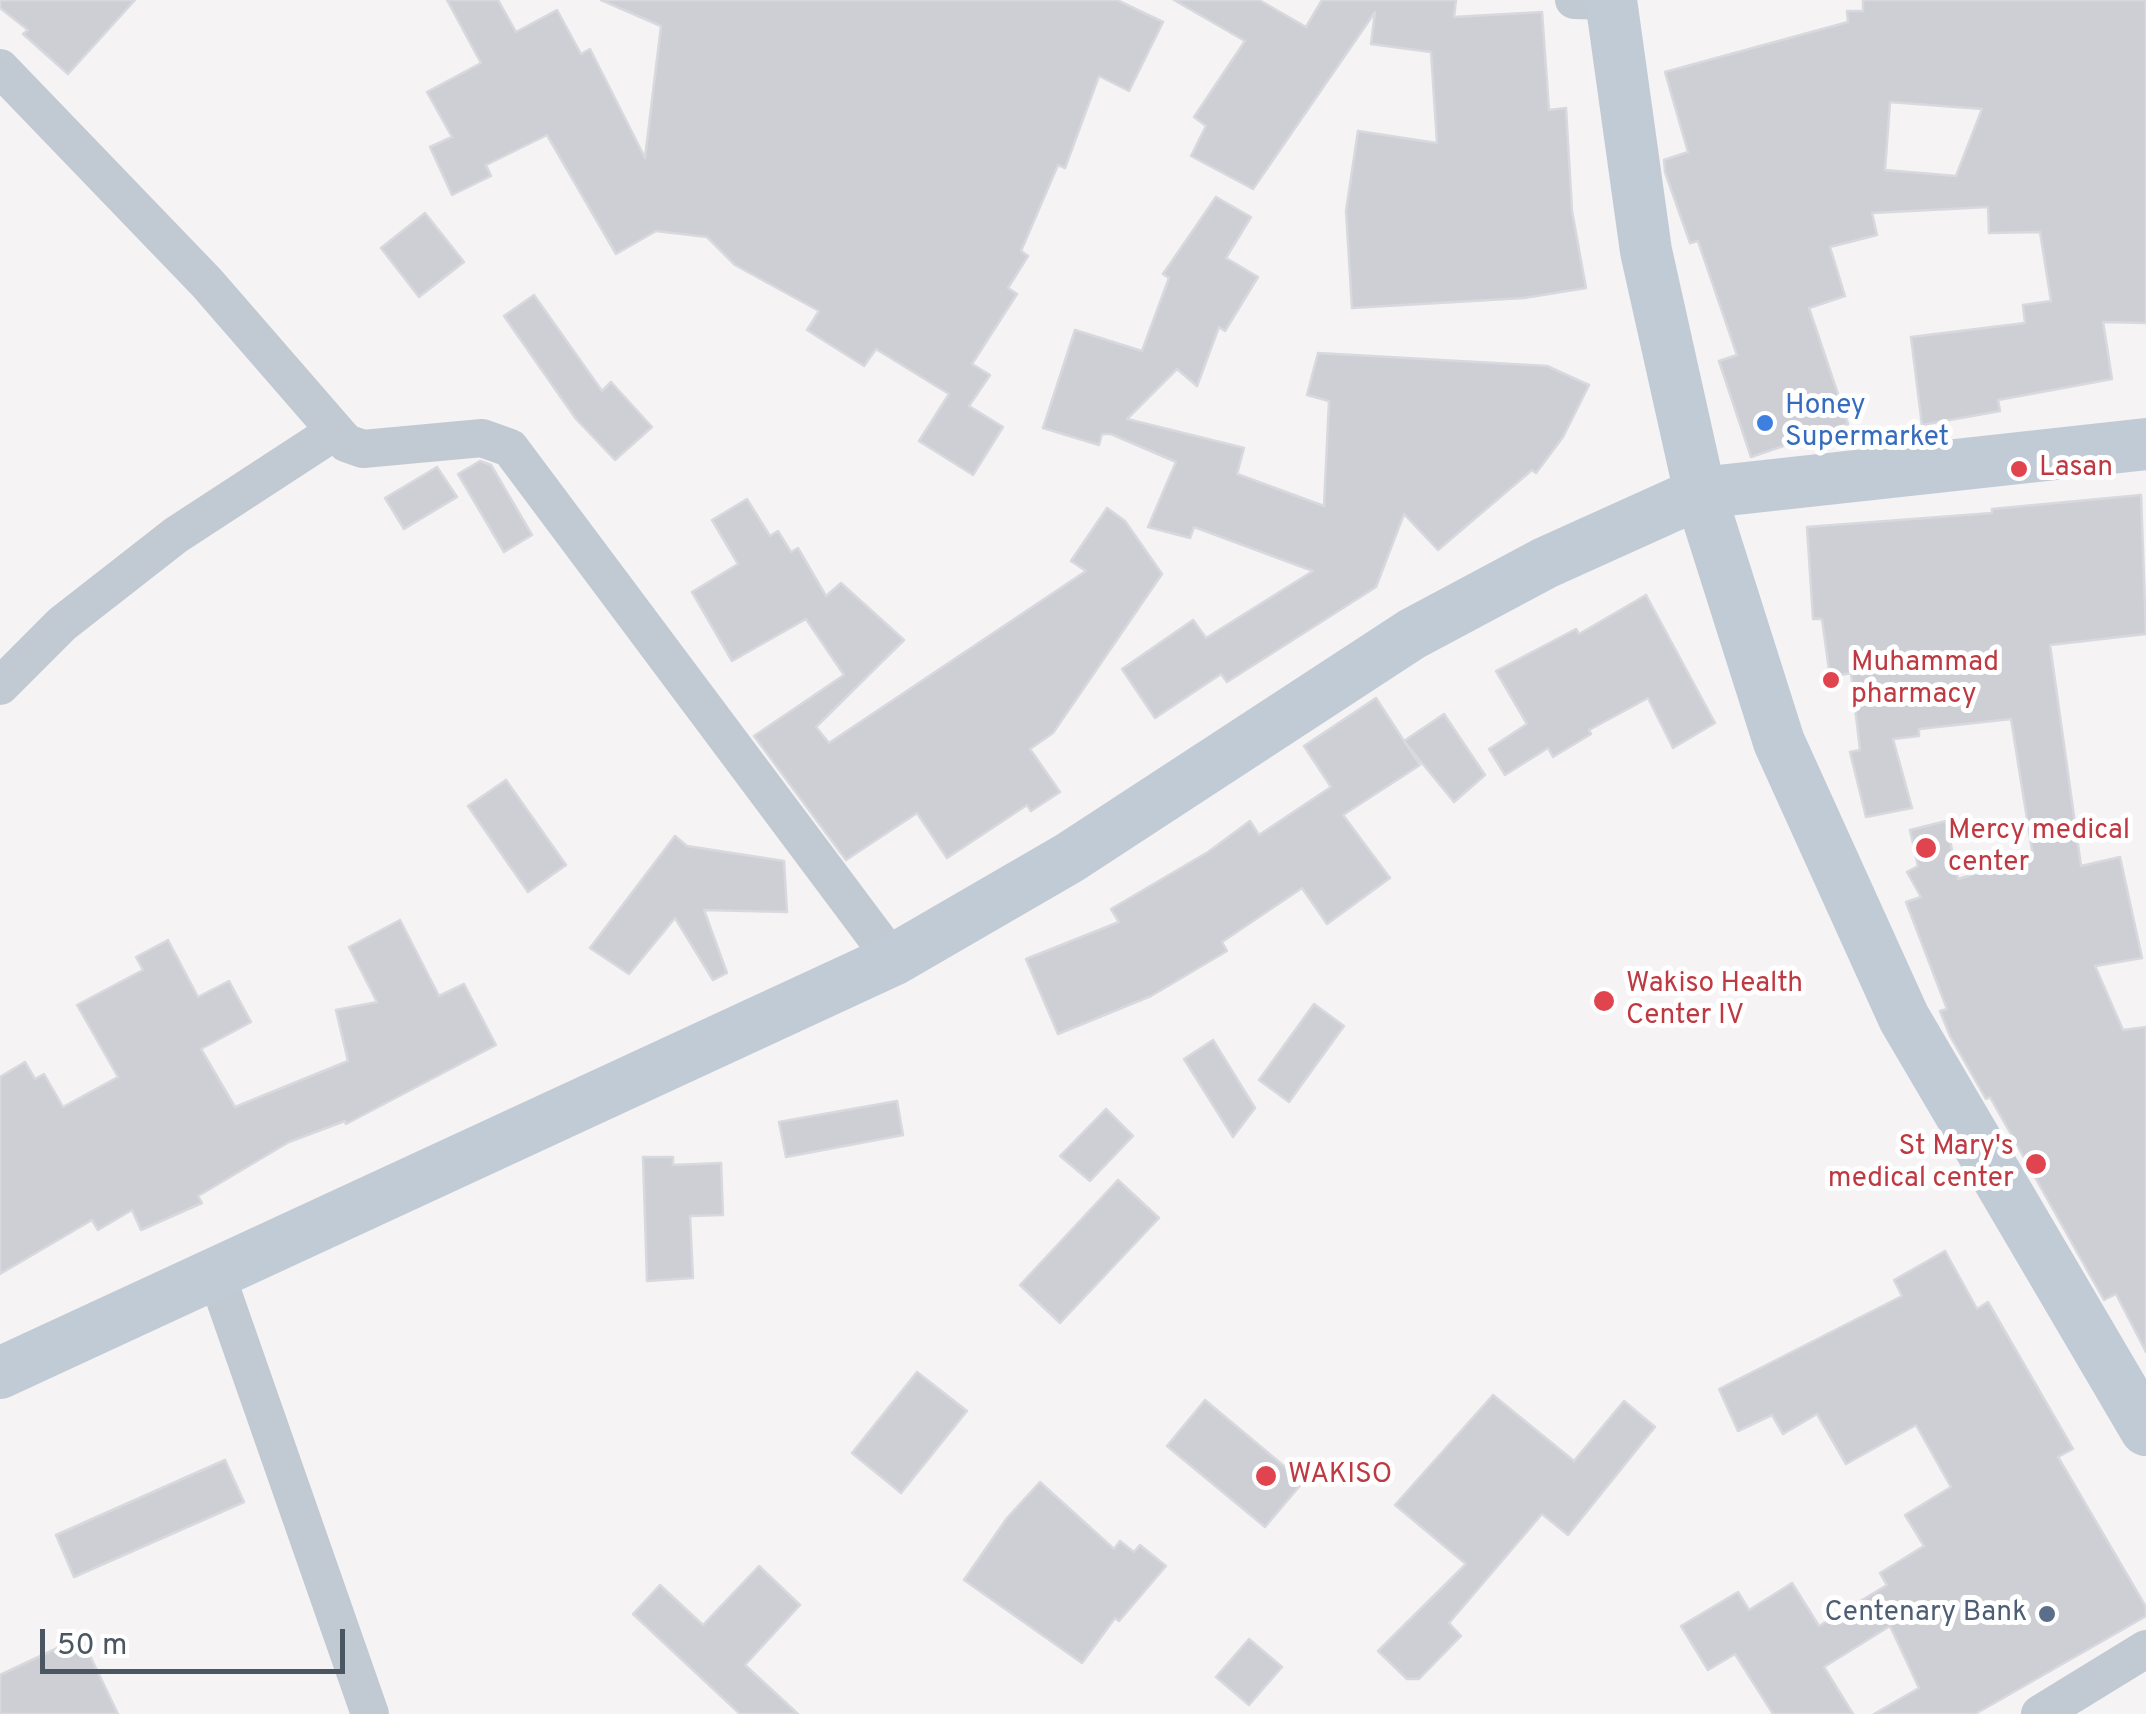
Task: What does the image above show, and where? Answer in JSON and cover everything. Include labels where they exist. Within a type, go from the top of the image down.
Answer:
[{"type":"street","points":[[1599,0],[1646,251],[1700,493],[1779,742],[1904,1018],[2146,1430]]},
{"type":"street","points":[[0,68],[207,283],[334,432],[363,449],[482,438],[510,448],[893,960]]},
{"type":"street","points":[[0,686],[62,624],[176,536],[334,432]]},
{"type":"street","points":[[0,1373],[893,960],[1069,858],[1412,634],[1545,562],[1700,493],[2146,444]]},
{"type":"street","points":[[216,1274],[370,1714]]},
{"type":"street","points":[[2040,1714],[2146,1649]]},
{"type":"building","points":[[0,0],[135,0],[68,74],[23,34],[28,30],[0,8]]},
{"type":"building","points":[[447,0],[498,0],[516,32],[557,10],[581,54],[590,49],[645,158],[661,26],[601,0],[1117,0],[1163,22],[1129,91],[1099,76],[1065,168],[1058,165],[1021,251],[1028,256],[1008,288],[1017,294],[972,364],[990,375],[969,406],[1003,427],[973,475],[919,441],[949,394],[876,349],[864,366],[807,330],[819,311],[735,265],[707,237],[656,231],[616,254],[547,135],[486,165],[491,176],[452,195],[430,147],[452,137],[427,92],[481,63]]},
{"type":"building","points":[[1174,0],[1259,0],[1306,27],[1322,0],[1456,0],[1454,17],[1542,12],[1549,110],[1566,108],[1572,211],[1586,288],[1524,298],[1352,308],[1346,211],[1358,131],[1437,143],[1431,52],[1371,44],[1375,12],[1253,189],[1191,156],[1206,126],[1194,117],[1245,41]]},
{"type":"building","points":[[1863,0],[2146,0],[2146,323],[2103,322],[2112,379],[1998,400],[2000,411],[1922,425],[1911,337],[2025,323],[2023,305],[2051,301],[2040,232],[1989,233],[1988,207],[1872,213],[1877,235],[1830,247],[1845,296],[1809,308],[1848,424],[1751,457],[1719,361],[1737,355],[1698,241],[1690,243],[1665,172],[1664,160],[1688,152],[1665,72],[1848,22],[1847,11],[1863,11]],"holes":[[[1890,102],[1982,109],[1956,176],[1885,170]]]},
{"type":"building","points":[[1216,197],[1251,217],[1226,258],[1258,277],[1225,331],[1219,327],[1197,386],[1177,369],[1127,419],[1244,448],[1237,474],[1324,506],[1329,401],[1307,395],[1318,353],[1547,366],[1589,385],[1563,437],[1536,473],[1532,470],[1438,550],[1404,514],[1376,587],[1227,682],[1221,674],[1155,718],[1122,669],[1193,620],[1206,638],[1313,571],[1194,527],[1190,538],[1148,527],[1176,462],[1111,434],[1102,434],[1099,445],[1043,428],[1075,330],[1142,351],[1169,278],[1163,274]]},
{"type":"building","points":[[425,213],[464,262],[419,297],[381,248]]},
{"type":"building","points":[[534,295],[602,391],[611,382],[652,427],[615,460],[576,419],[504,316]]},
{"type":"building","points":[[480,461],[491,465],[532,535],[504,552],[458,474]]},
{"type":"building","points":[[437,467],[457,497],[404,529],[385,498]]},
{"type":"building","points":[[2141,495],[2146,634],[2050,645],[2081,866],[2120,857],[2142,958],[2095,966],[2123,1030],[2146,1027],[2146,1352],[2116,1294],[2104,1300],[1990,1097],[1986,1099],[1950,1036],[1940,1011],[1947,1009],[1906,902],[1921,897],[1907,872],[1918,866],[1910,830],[1946,821],[1958,879],[2033,856],[2011,719],[1919,729],[1919,736],[1893,739],[1912,808],[1866,817],[1850,752],[1860,750],[1851,673],[1830,677],[1822,619],[1813,619],[1807,527],[1992,513],[1992,509]]},
{"type":"building","points":[[747,499],[770,536],[778,531],[791,552],[798,548],[826,596],[841,583],[904,640],[816,727],[829,743],[1086,571],[1071,561],[1107,508],[1125,521],[1162,574],[1053,733],[1030,749],[1060,792],[1031,811],[1027,805],[947,858],[917,813],[846,860],[754,736],[844,675],[806,619],[732,661],[692,592],[738,564],[712,520]]},
{"type":"building","points":[[1646,595],[1715,723],[1673,748],[1648,698],[1589,730],[1591,734],[1553,757],[1548,748],[1505,775],[1489,749],[1527,724],[1496,671],[1576,629],[1579,634]]},
{"type":"building","points":[[1376,698],[1420,765],[1343,815],[1390,878],[1327,924],[1302,888],[1222,942],[1227,951],[1151,996],[1058,1034],[1026,959],[1119,922],[1111,909],[1208,852],[1250,821],[1259,835],[1331,787],[1304,746]]},
{"type":"building","points":[[1444,714],[1485,775],[1454,802],[1404,741]]},
{"type":"building","points":[[506,780],[566,865],[528,892],[468,806]]},
{"type":"building","points":[[675,836],[687,846],[784,861],[787,912],[704,910],[727,973],[713,980],[675,918],[629,974],[590,948]]},
{"type":"building","points":[[400,920],[439,996],[464,984],[496,1045],[346,1124],[345,1121],[289,1142],[198,1196],[202,1203],[141,1230],[132,1210],[98,1230],[92,1220],[0,1274],[0,1077],[25,1062],[35,1079],[44,1074],[63,1107],[118,1077],[77,1005],[143,970],[136,957],[168,940],[198,997],[229,981],[251,1022],[201,1049],[235,1107],[348,1061],[336,1010],[377,1002],[349,947]]},
{"type":"building","points":[[1314,1004],[1344,1026],[1289,1102],[1259,1080]]},
{"type":"building","points":[[1213,1040],[1255,1108],[1233,1137],[1184,1059]]},
{"type":"building","points":[[897,1101],[903,1135],[786,1157],[779,1122]]},
{"type":"building","points":[[1106,1109],[1133,1136],[1090,1181],[1060,1156]]},
{"type":"building","points":[[643,1157],[673,1157],[673,1165],[721,1163],[723,1215],[690,1216],[693,1278],[647,1281]]},
{"type":"building","points":[[1118,1180],[1159,1218],[1060,1323],[1020,1285]]},
{"type":"building","points":[[1945,1251],[1977,1309],[1988,1302],[2073,1449],[2058,1457],[2146,1607],[2146,1616],[1975,1714],[1874,1714],[1919,1688],[1890,1626],[1824,1667],[1853,1714],[1773,1714],[1735,1654],[1708,1670],[1681,1626],[1738,1592],[1749,1610],[1792,1583],[1819,1626],[1887,1585],[1880,1573],[1924,1546],[1905,1515],[1951,1487],[1916,1425],[1846,1464],[1817,1414],[1783,1434],[1772,1415],[1738,1431],[1719,1389],[1902,1296],[1894,1280]]},
{"type":"building","points":[[917,1372],[967,1411],[901,1493],[852,1453]]},
{"type":"building","points":[[1493,1395],[1574,1461],[1624,1401],[1655,1427],[1568,1535],[1542,1514],[1449,1623],[1461,1636],[1419,1679],[1407,1679],[1378,1651],[1466,1564],[1395,1505]]},
{"type":"building","points":[[1205,1400],[1303,1482],[1265,1527],[1167,1446]]},
{"type":"building","points":[[225,1460],[244,1502],[74,1577],[56,1535]]},
{"type":"building","points":[[1040,1482],[1114,1549],[1120,1541],[1134,1552],[1140,1545],[1166,1566],[1119,1621],[1115,1618],[1082,1663],[964,1580],[1007,1518]]},
{"type":"building","points":[[759,1566],[800,1605],[745,1665],[798,1714],[740,1714],[633,1614],[660,1585],[703,1625]]},
{"type":"building","points":[[81,1637],[118,1714],[0,1714],[0,1675]]},
{"type":"building","points":[[1249,1639],[1282,1667],[1249,1705],[1216,1677]]},
{"type":"place","name":"Honey Supermarket","points":[[1765,423]]},
{"type":"place","name":"Lasan","points":[[2019,469]]},
{"type":"place","name":"Muhammad pharmacy","points":[[1831,680]]},
{"type":"place","name":"Mercy medical center","points":[[1926,848]]},
{"type":"place","name":"Wakiso Health Center IV","points":[[1604,1001]]},
{"type":"place","name":"St Mary's medical center","points":[[2036,1164]]},
{"type":"place","name":"WAKISO","points":[[1266,1476]]},
{"type":"place","name":"Centenary Bank","points":[[2047,1614]]}]
